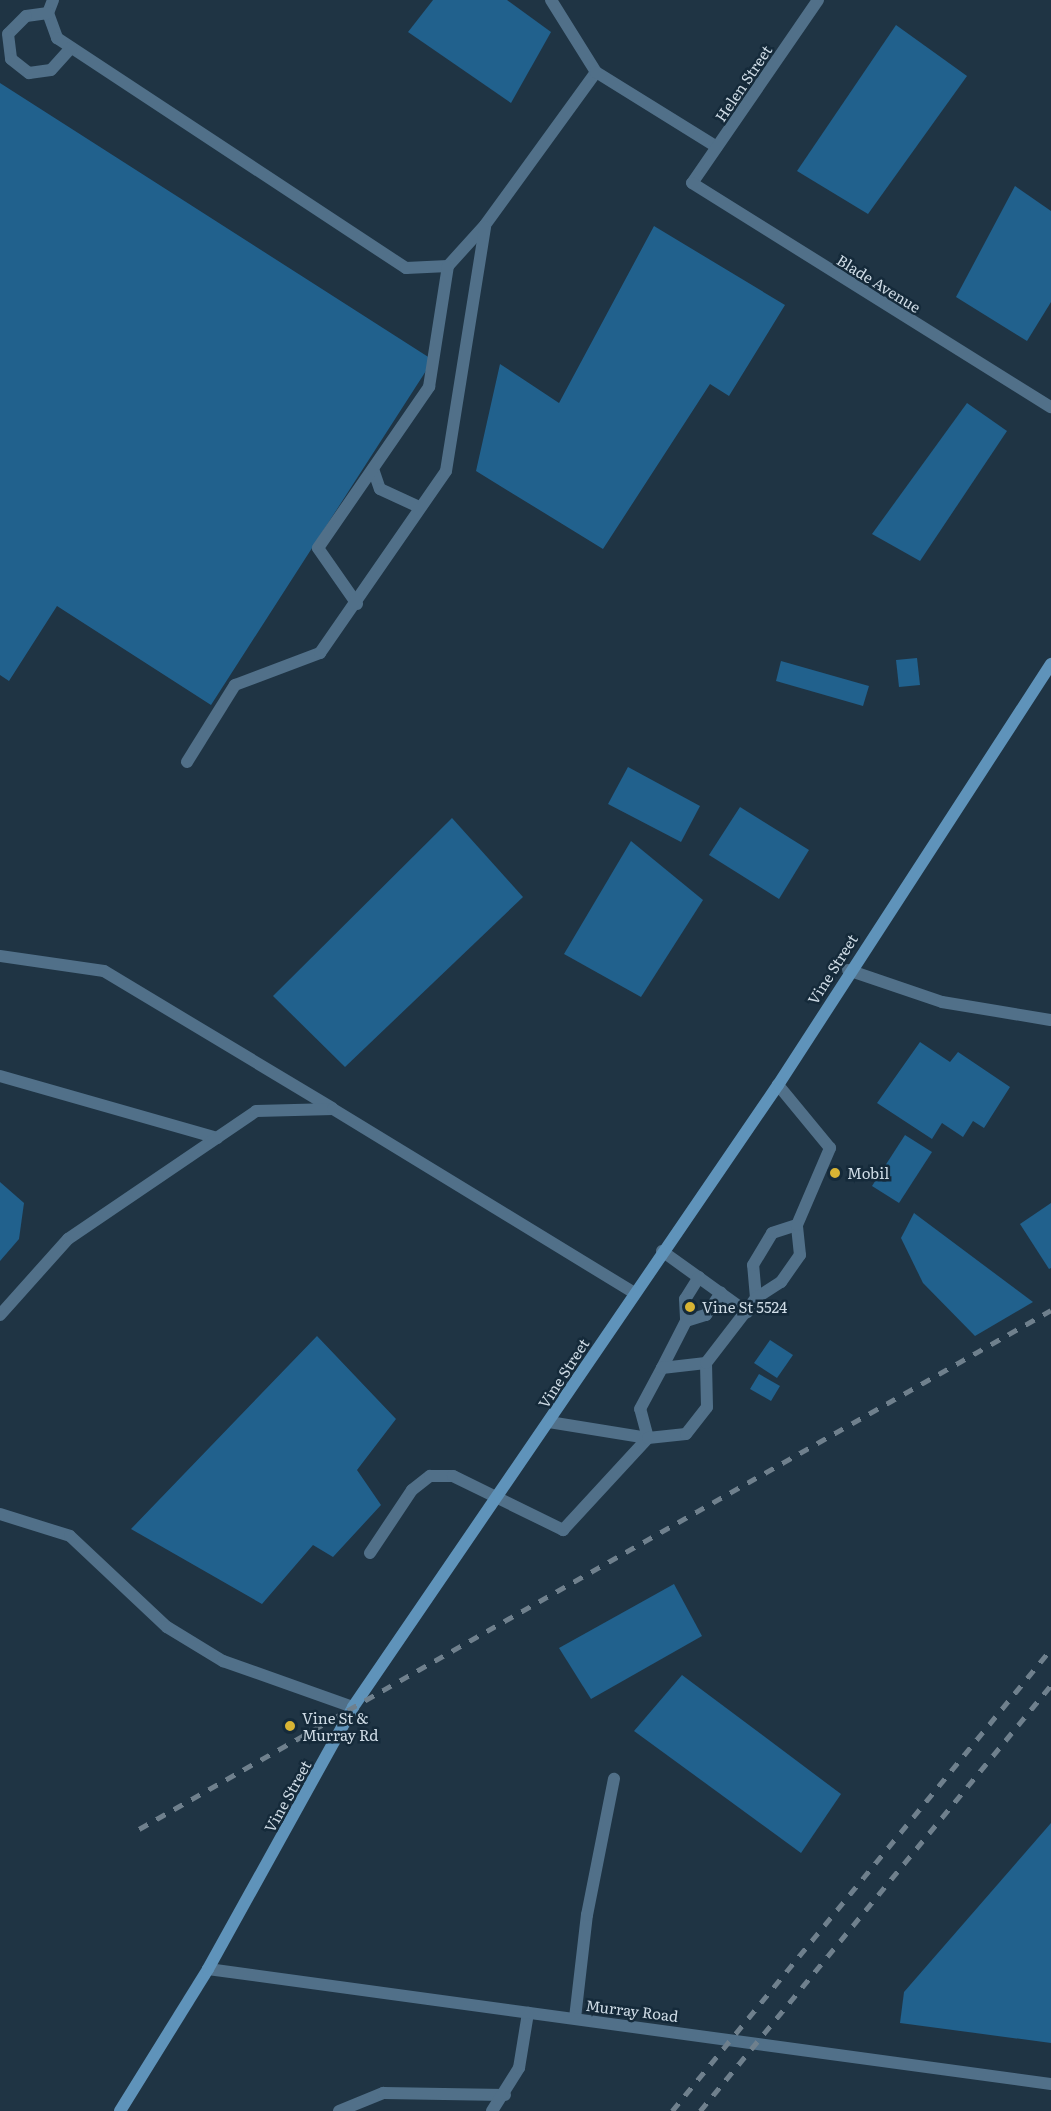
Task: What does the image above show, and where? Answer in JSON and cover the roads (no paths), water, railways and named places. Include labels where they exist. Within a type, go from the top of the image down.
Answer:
[{"type":"main road","name":"Vine Street","points":[[120,2111],[208,1969],[353,1707],[497,1501],[662,1251],[778,1085],[848,970],[1051,664]]},
{"type":"street","points":[[53,0],[48,13],[57,38],[71,48],[276,178],[405,268],[448,266]]},
{"type":"street","points":[[551,0],[596,72],[717,147]]},
{"type":"street","name":"Helen Street","points":[[692,183],[818,0]]},
{"type":"street","points":[[48,13],[26,16],[8,34],[11,58],[29,73],[51,70],[71,48]]},
{"type":"street","points":[[357,603],[318,548],[429,387],[448,266],[485,225],[596,72]]},
{"type":"street","name":"Blade Avenue","points":[[692,183],[1051,406]]},
{"type":"street","points":[[187,762],[235,685],[320,653],[357,603],[419,507],[446,471],[454,441],[485,225]]},
{"type":"street","points":[[373,469],[380,489],[419,507]]},
{"type":"street","points":[[0,956],[104,971],[634,1293]]},
{"type":"street","points":[[848,970],[942,1002],[1051,1020]]},
{"type":"street","points":[[0,1076],[217,1138]]},
{"type":"street","points":[[549,1422],[648,1438],[686,1434],[707,1407],[706,1364],[756,1298],[781,1281],[800,1255],[797,1224],[830,1148],[778,1085]]},
{"type":"street","points":[[0,1315],[68,1239],[256,1111],[333,1109]]},
{"type":"street","points":[[756,1298],[753,1265],[772,1233],[797,1224]]},
{"type":"street","points":[[662,1251],[747,1312]]},
{"type":"street","points":[[648,1438],[640,1409],[686,1321],[685,1299],[699,1277]]},
{"type":"street","points":[[686,1321],[706,1315],[721,1293]]},
{"type":"street","points":[[662,1368],[706,1364]]},
{"type":"street","points":[[370,1553],[412,1490],[430,1476],[453,1476],[497,1501],[563,1530],[648,1438]]},
{"type":"street","points":[[0,1514],[70,1536],[167,1627],[223,1661],[353,1707]]},
{"type":"street","points":[[575,2018],[587,1915],[614,1779]]},
{"type":"street","name":"Murray Road","points":[[208,1969],[1051,2084]]},
{"type":"street","points":[[492,2111],[505,2096],[519,2068],[528,2013]]},
{"type":"street","points":[[339,2111],[383,2093],[505,2096]]},
{"type":"railway","points":[[139,1829],[1051,1310]]},
{"type":"railway","points":[[672,2111],[1051,1649]]},
{"type":"railway","points":[[700,2111],[1051,1685]]},
{"type":"place","name":"Mobil","points":[[835,1173]]},
{"type":"place","name":"Vine St 5524","points":[[690,1307]]},
{"type":"place","name":"Vine St & Murray Rd","points":[[290,1726]]}]
